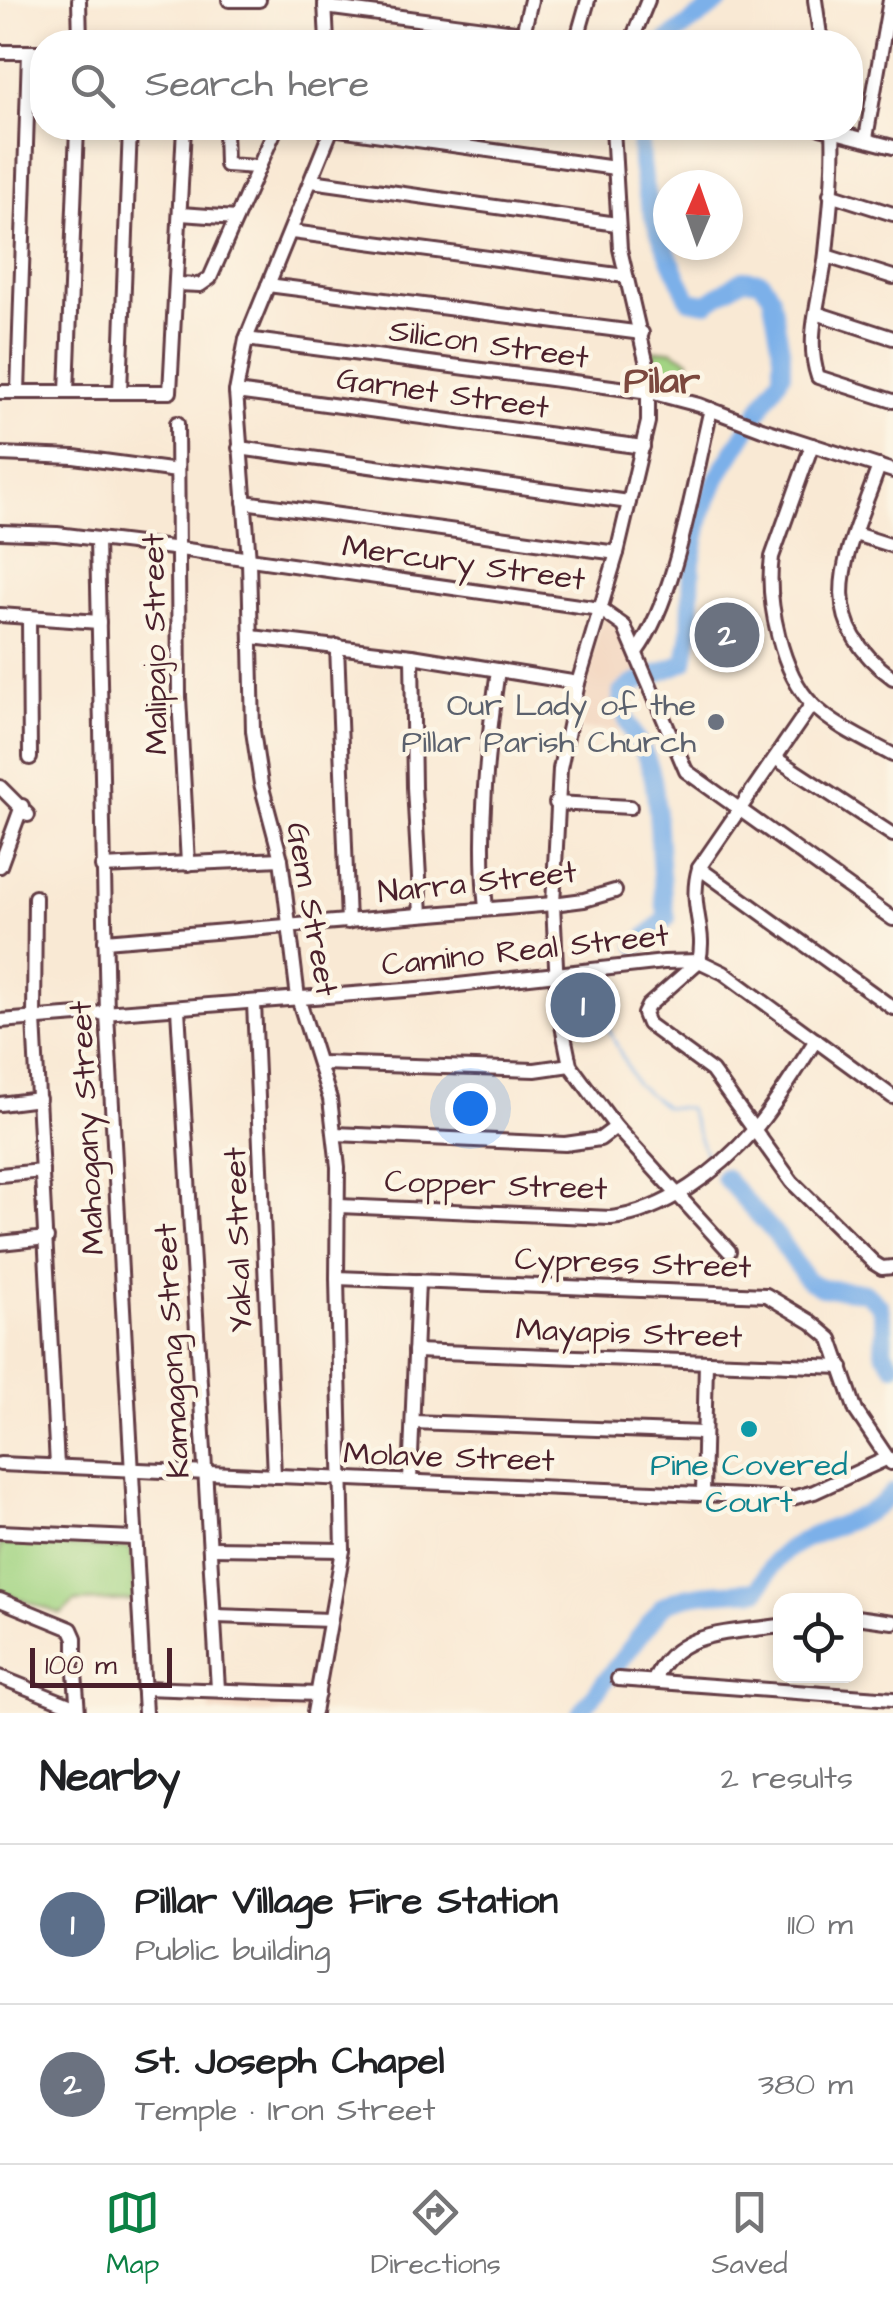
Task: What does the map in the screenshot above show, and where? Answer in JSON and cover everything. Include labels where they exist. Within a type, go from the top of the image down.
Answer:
[{"type":"street","points":[[79,0],[80,30]]},
{"type":"street","points":[[229,0],[259,0]]},
{"type":"street","points":[[524,30],[531,0]]},
{"type":"street","points":[[579,30],[588,0]]},
{"type":"street","points":[[636,30],[648,0]]},
{"type":"street","points":[[815,0],[819,30]]},
{"type":"street","points":[[866,138],[890,0]]},
{"type":"street","points":[[326,30],[325,3],[477,30]]},
{"type":"street","points":[[0,52],[30,52]]},
{"type":"street","points":[[863,137],[893,148]]},
{"type":"street","points":[[18,392],[31,140]]},
{"type":"street","points":[[67,392],[77,140]]},
{"type":"street","points":[[120,392],[130,140]]},
{"type":"street","points":[[0,392],[170,392],[184,140]]},
{"type":"street","points":[[225,140],[226,165],[258,168]]},
{"type":"street","points":[[177,284],[200,284],[210,278],[271,140]]},
{"type":"street","name":"Gem Street","points":[[314,1713],[343,1550],[335,1134],[320,1062],[298,998],[282,859],[253,732],[249,560],[236,392],[246,339],[327,140]]},
{"type":"street","points":[[417,140],[615,168]]},
{"type":"street","points":[[614,140],[617,224],[642,332],[650,392],[642,447],[617,554],[565,740],[556,803],[556,974],[570,1065],[616,1127],[729,1251]]},
{"type":"street","points":[[829,140],[826,256],[816,313],[813,363],[818,377],[893,401]]},
{"type":"street","points":[[312,181],[617,224]]},
{"type":"street","points":[[830,194],[893,214]]},
{"type":"street","points":[[181,214],[236,218]]},
{"type":"street","points":[[292,232],[626,276]]},
{"type":"street","points":[[826,256],[893,277]]},
{"type":"street","points":[[268,285],[642,332]]},
{"type":"street","points":[[816,313],[893,338]]},
{"type":"street","name":"Silicon Street","points":[[246,339],[650,392],[886,469]]},
{"type":"street","name":"Garnet Street","points":[[236,392],[642,447]]},
{"type":"street","points":[[636,652],[657,618],[667,586],[710,409]]},
{"type":"street","name":"Malipajo Street","points":[[178,423],[180,697],[188,864]]},
{"type":"street","points":[[812,445],[776,539],[769,574],[771,605],[784,654],[812,704],[893,755]]},
{"type":"street","points":[[239,448],[629,502]]},
{"type":"street","points":[[0,454],[74,457],[177,471]]},
{"type":"street","points":[[886,469],[855,534],[840,580],[848,624],[858,646],[893,678]]},
{"type":"street","points":[[244,502],[617,554]]},
{"type":"street","name":"Mercury Street","points":[[0,532],[180,549],[600,608],[624,626],[686,771],[893,920]]},
{"type":"street","points":[[855,534],[893,546]]},
{"type":"street","name":"Mahogany Street","points":[[98,539],[106,1014],[145,1713]]},
{"type":"street","points":[[0,615],[99,622]]},
{"type":"street","points":[[29,618],[30,758]]},
{"type":"street","points":[[252,637],[412,656],[578,683]]},
{"type":"street","points":[[337,646],[348,922]]},
{"type":"street","points":[[412,656],[420,914]]},
{"type":"street","points":[[486,908],[487,759],[498,670]]},
{"type":"street","points":[[812,704],[700,868],[693,897],[701,941],[699,961],[644,1014],[648,1024],[712,1072],[811,1202],[874,1263],[892,1268]]},
{"type":"street","points":[[774,758],[893,835]]},
{"type":"street","points":[[0,787],[26,811],[0,866]]},
{"type":"street","points":[[556,803],[630,807]]},
{"type":"street","points":[[102,868],[282,859]]},
{"type":"street","points":[[700,868],[893,1008]]},
{"type":"street","name":"Narra Street","points":[[105,940],[553,904],[615,891]]},
{"type":"street","points":[[35,898],[34,1019],[57,1466]]},
{"type":"street","name":"Camino Real Street","points":[[0,1021],[254,1003],[699,961],[724,973],[893,1096]]},
{"type":"street","name":"Yakal Street","points":[[254,1003],[274,1476]]},
{"type":"street","name":"Kamagong Street","points":[[178,1009],[218,1689]]},
{"type":"street","name":"Copper Street","points":[[339,1206],[610,1218],[652,1210],[721,1162],[754,1130],[816,1040]]},
{"type":"street","points":[[320,1062],[535,1070],[570,1065]]},
{"type":"street","points":[[0,1104],[39,1100]]},
{"type":"street","points":[[335,1134],[565,1144],[600,1139],[616,1127]]},
{"type":"street","points":[[0,1175],[42,1171]]},
{"type":"street","points":[[0,1242],[47,1238]]},
{"type":"street","name":"Cypress Street","points":[[337,1278],[766,1295],[831,1340],[856,1411],[890,1461]]},
{"type":"street","points":[[410,1481],[418,1282]]},
{"type":"street","name":"Mayapis Street","points":[[415,1352],[842,1367]]},
{"type":"street","points":[[702,1493],[706,1362]]},
{"type":"street","points":[[413,1422],[703,1433]]},
{"type":"street","name":"Molave Street","points":[[0,1464],[804,1495],[890,1461]]},
{"type":"street","points":[[0,1532],[134,1538]]},
{"type":"street","points":[[212,1548],[343,1550]]},
{"type":"street","points":[[0,1600],[71,1629],[75,1638],[77,1711],[0,1677]]},
{"type":"street","points":[[216,1616],[330,1620]]},
{"type":"street","points":[[863,1618],[893,1622]]},
{"type":"street","points":[[654,1680],[660,1664],[682,1644],[696,1638],[773,1627]]},
{"type":"street","points":[[618,1679],[893,1699]]},
{"type":"street","points":[[143,1688],[318,1694]]},
{"type":"shaded area","points":[[608,617],[623,631],[640,670],[618,691],[614,711],[620,731],[576,729],[601,619]]},
{"type":"shaded area","points":[[210,1696],[310,1697],[308,1713],[210,1713]]},
{"type":"green space","points":[[671,350],[689,360],[680,391],[658,385],[653,351]]},
{"type":"green space","points":[[0,1544],[131,1548],[135,1600],[75,1602],[61,1614],[0,1592]]},
{"type":"waterway","points":[[681,30],[722,0]]},
{"type":"waterway","points":[[637,945],[667,918],[653,779],[626,717],[621,693],[685,662],[692,562],[701,517],[717,478],[782,374],[771,295],[761,281],[743,279],[707,303],[689,300],[653,217],[642,172],[641,140]]},
{"type":"waterway","points":[[607,983],[601,1014],[636,1084],[665,1107],[688,1108],[706,1155]]},
{"type":"waterway","points":[[724,1177],[777,1236],[807,1280],[821,1288],[865,1292],[880,1306],[883,1351],[893,1365]]},
{"type":"waterway","points":[[580,1713],[663,1606],[697,1595],[758,1590],[777,1559],[793,1546],[869,1511],[893,1492]]},
{"type":"place","name":"St. Joseph Chapel","points":[[727,635]]},
{"type":"place","name":"Our Lady of the Pillar Parish Church","points":[[716,722]]},
{"type":"place","name":"Pillar Village Fire Station","points":[[583,1005]]},
{"type":"place","name":"Pine Covered Court","points":[[749,1429]]},
{"type":"district","name":"Pilar","points":[[662,380]]}]
